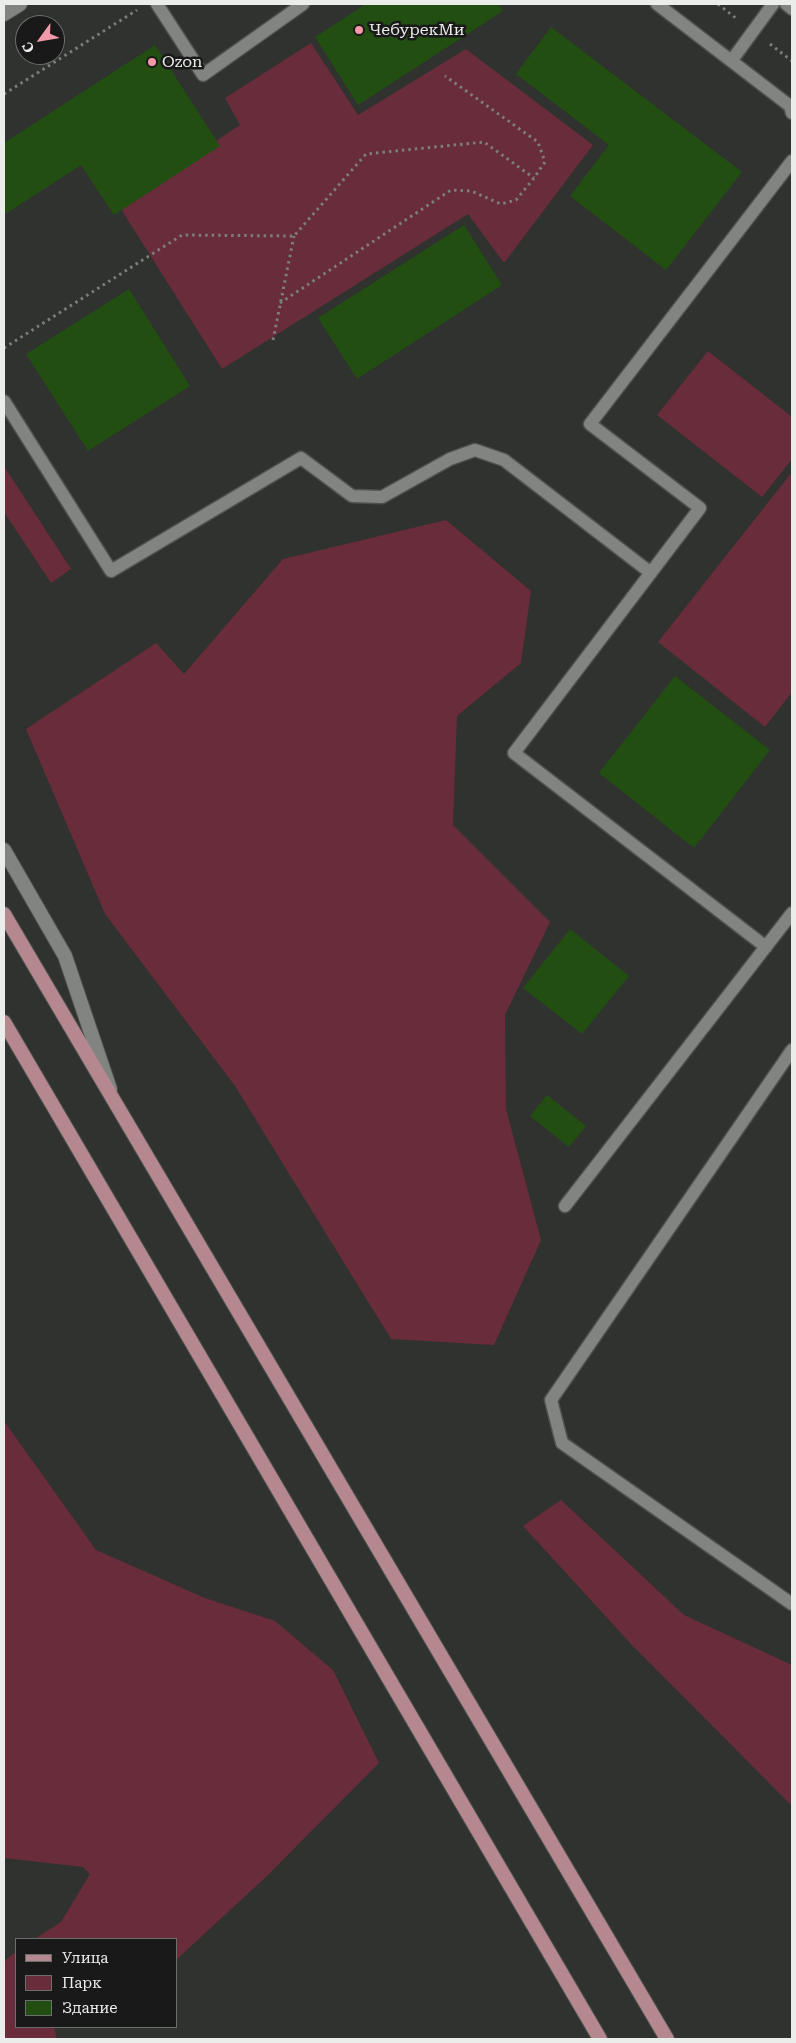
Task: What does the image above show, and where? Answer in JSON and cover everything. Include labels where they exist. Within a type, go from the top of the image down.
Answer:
[{"type":"main road","points":[[4,914],[667,2039]]},
{"type":"main road","points":[[4,1022],[600,2039]]},
{"type":"street","points":[[4,14],[20,4]]},
{"type":"street","points":[[4,850],[65,956],[116,1104]]},
{"type":"lane","points":[[157,4],[202,75],[303,4]]},
{"type":"lane","points":[[657,4],[790,106],[792,113]]},
{"type":"lane","points":[[732,60],[773,4]]},
{"type":"lane","points":[[786,4],[792,9]]},
{"type":"lane","points":[[766,947],[514,754],[700,508],[590,424],[792,162]]},
{"type":"lane","points":[[4,401],[112,571],[301,458],[352,496],[382,497],[450,459],[475,450],[504,460],[651,573]]},
{"type":"lane","points":[[565,1206],[792,913]]},
{"type":"lane","points":[[792,1050],[551,1400],[562,1443],[792,1604]]},
{"type":"path","points":[[4,94],[139,9]]},
{"type":"path","points":[[280,304],[451,190],[471,191],[501,204],[516,200],[534,178],[545,162],[538,142],[445,76]]},
{"type":"path","points":[[272,340],[294,236],[366,154],[484,142],[534,178]]},
{"type":"path","points":[[4,348],[182,235],[294,236]]},
{"type":"green space","points":[[311,43],[358,115],[466,49],[593,145],[504,263],[468,214],[222,369],[119,206],[240,125],[225,98]]},
{"type":"green space","points":[[708,351],[792,417],[792,459],[762,497],[657,415]]},
{"type":"green space","points":[[4,466],[71,569],[51,583],[4,512]]},
{"type":"green space","points":[[792,472],[792,692],[765,727],[658,642]]},
{"type":"green space","points":[[446,520],[531,591],[521,663],[457,716],[453,825],[550,922],[505,1015],[506,1109],[541,1240],[494,1345],[391,1339],[235,1086],[105,914],[26,729],[156,643],[184,674],[283,559]]},
{"type":"green space","points":[[4,1421],[96,1550],[205,1598],[275,1621],[333,1670],[379,1763],[267,1876],[178,1958],[178,1938],[37,1938],[61,1922],[90,1874],[83,1867],[4,1858]]},
{"type":"green space","points":[[561,1500],[684,1615],[792,1665],[792,1804],[631,1644],[523,1526]]},
{"type":"green space","points":[[15,1953],[15,2028],[54,2028],[57,2039],[4,2039],[4,1961]]},
{"type":"building","points":[[366,4],[498,4],[503,11],[358,105],[315,37]]},
{"type":"building","points":[[551,27],[742,172],[666,270],[570,196],[609,145],[516,74]]},
{"type":"building","points":[[155,45],[220,146],[114,215],[81,165],[4,215],[4,143]]},
{"type":"building","points":[[464,225],[502,285],[357,379],[318,318]]},
{"type":"building","points":[[129,289],[190,386],[88,451],[26,354]]},
{"type":"building","points":[[675,676],[770,750],[694,848],[599,773]]},
{"type":"building","points":[[570,929],[629,976],[582,1034],[523,988]]},
{"type":"building","points":[[547,1095],[586,1126],[569,1147],[530,1116]]},
{"type":"place","name":"ЧебурекМи","points":[[359,30]]},
{"type":"place","name":"Ozon","points":[[152,62]]}]
